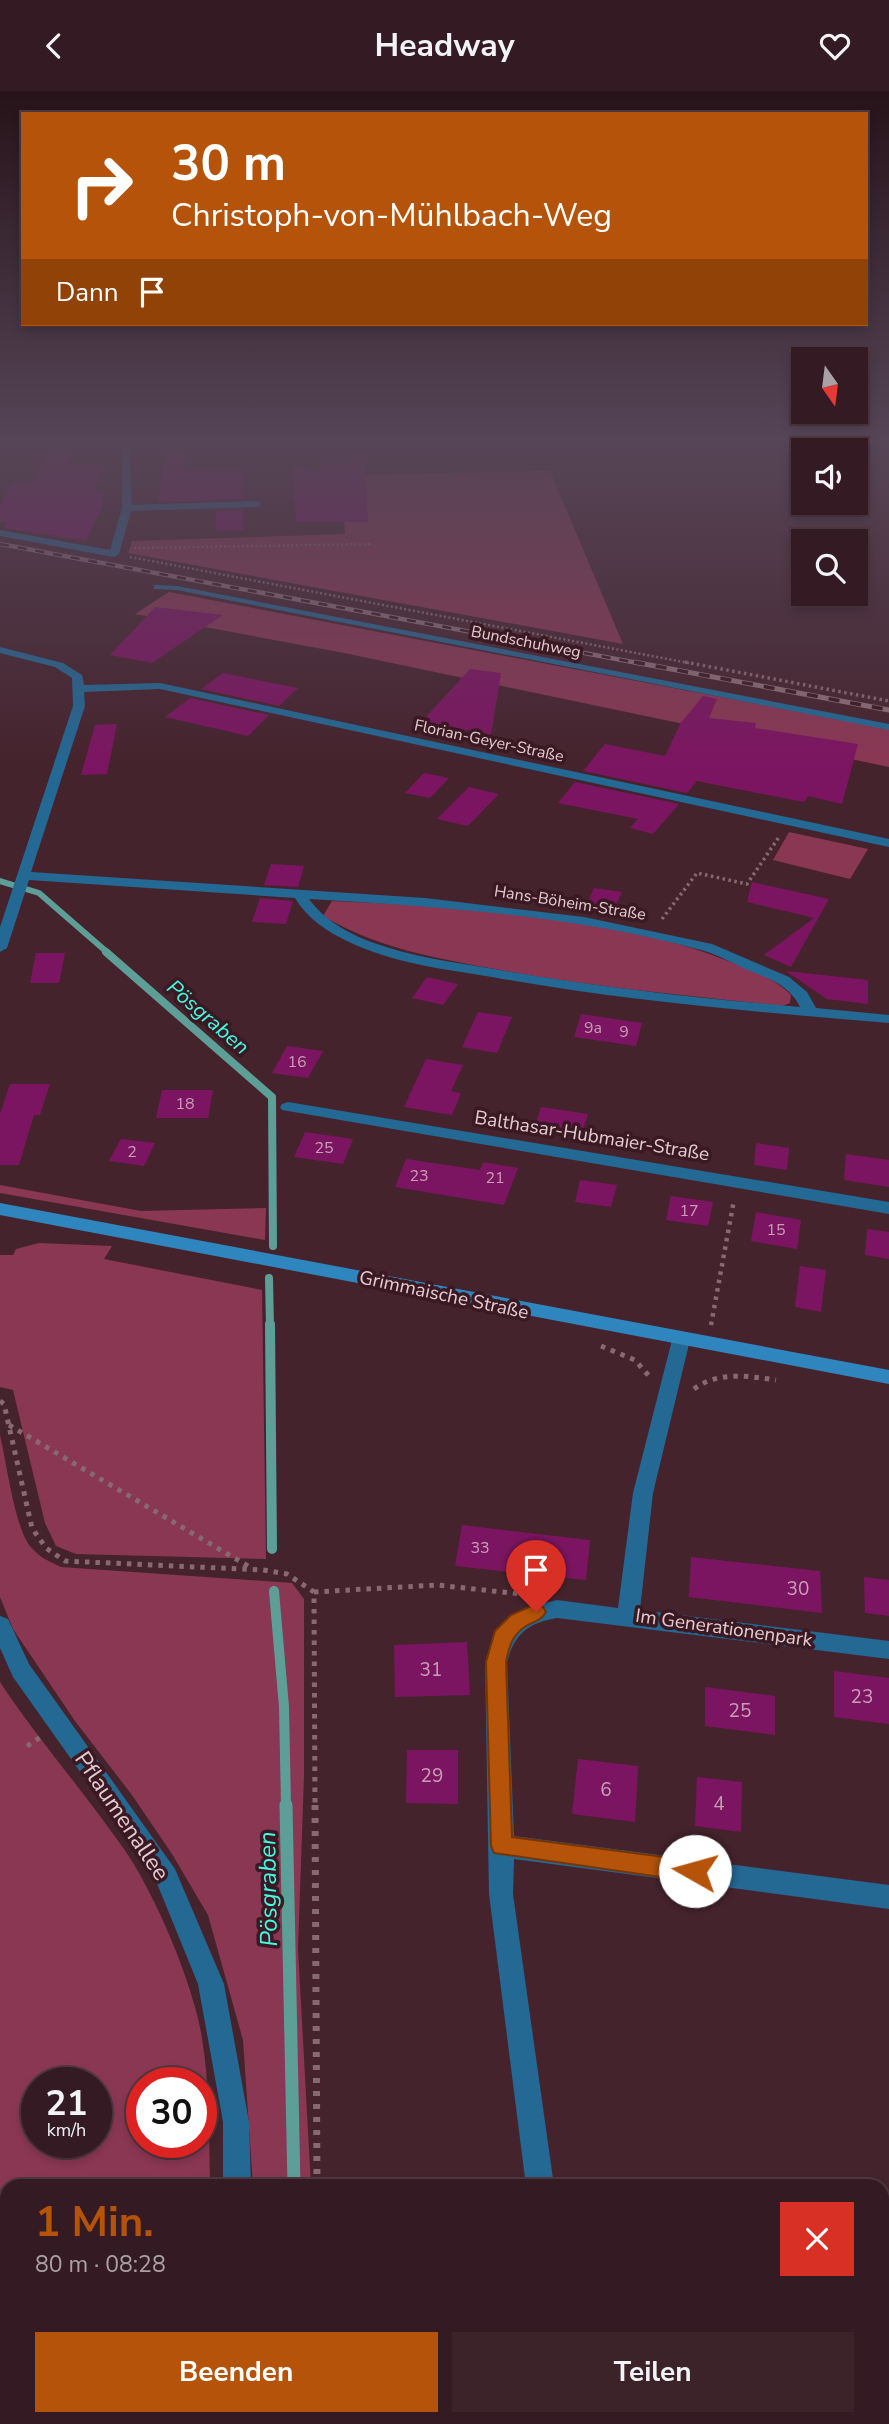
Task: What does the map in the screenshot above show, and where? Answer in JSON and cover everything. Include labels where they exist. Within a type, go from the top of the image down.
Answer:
[{"type":"main road","name":"Grimmaische Straße","points":[[0,1209],[681,1341],[889,1377]]},
{"type":"street","points":[[95,548],[115,551],[116,548]]},
{"type":"street","points":[[0,650],[59,665],[78,677],[80,689],[79,706],[0,948]]},
{"type":"street","name":"Florian-Geyer-Straße","points":[[80,689],[160,686],[889,843]]},
{"type":"street","name":"Hans-Böheim-Straße","points":[[21,884],[425,902],[651,933],[707,947],[783,981],[802,995],[810,1012]]},
{"type":"street","points":[[300,895],[313,915],[330,927],[355,940],[409,957],[555,986],[889,1019]]},
{"type":"street","name":"Balthasar-Hubmaier-Straße","points":[[288,1107],[889,1207]]},
{"type":"street","name":"Im Generationenpark","points":[[681,1341],[643,1493],[628,1617],[889,1650]]},
{"type":"street","points":[[539,2179],[501,1894],[496,1662],[502,1637],[518,1621],[536,1612],[557,1609],[628,1617]]},
{"type":"street","name":"Pflaumenallee","points":[[0,1625],[21,1670],[163,1869],[211,1984],[236,2122],[237,2179]]},
{"type":"street","points":[[502,1846],[889,1897]]},
{"type":"lane","name":"Bundschuhweg","points":[[158,587],[177,588],[889,727]]},
{"type":"path","points":[[115,551],[229,548]]},
{"type":"path","points":[[115,551],[889,701]]},
{"type":"path","points":[[651,933],[697,873],[747,884],[789,822]]},
{"type":"path","points":[[711,1325],[737,1181]]},
{"type":"path","points":[[592,1345],[623,1353],[636,1360],[646,1370],[652,1384]]},
{"type":"path","points":[[689,1397],[696,1386],[713,1379],[738,1376],[779,1380]]},
{"type":"path","points":[[0,1401],[4,1404],[32,1528],[46,1548],[65,1560],[287,1574],[314,1592],[437,1585],[534,1594]]},
{"type":"path","points":[[9,1425],[253,1570]]},
{"type":"path","points":[[314,1592],[317,2179]]},
{"type":"path","points":[[518,1621],[521,1593]]},
{"type":"shaded area","points":[[130,548],[582,548],[623,644],[128,553]]},
{"type":"shaded area","points":[[169,592],[889,729],[889,767],[344,653],[135,614]]},
{"type":"shaded area","points":[[789,832],[868,849],[850,879],[773,860]]},
{"type":"shaded area","points":[[332,901],[485,910],[588,923],[639,933],[688,947],[758,973],[791,995],[790,1003],[782,1006],[602,986],[428,956],[364,936],[323,916]]},
{"type":"shaded area","points":[[0,1185],[141,1211],[266,1208],[265,1240],[0,1193]]},
{"type":"shaded area","points":[[39,1243],[112,1246],[104,1259],[262,1290],[266,1559],[76,1554],[56,1546],[45,1523],[13,1390],[0,1387],[0,1255],[13,1255],[16,1249]]},
{"type":"shaded area","points":[[0,1435],[20,1525],[30,1546],[48,1561],[61,1567],[292,1583],[304,1599],[304,1776],[298,1949],[311,2179],[253,2179],[243,2040],[208,1915],[172,1854],[132,1795],[75,1721],[13,1629],[0,1597]]},
{"type":"shaded area","points":[[0,1682],[138,1870],[161,1916],[182,1968],[198,2017],[206,2067],[126,2067],[126,2158],[209,2158],[210,2179],[0,2179]]},
{"type":"building","points":[[155,607],[223,615],[152,663],[110,655]]},
{"type":"building","points":[[470,669],[501,673],[491,735],[422,721]]},
{"type":"building","points":[[223,673],[298,688],[279,706],[201,689]]},
{"type":"building","points":[[703,696],[717,699],[709,718],[756,723],[755,728],[858,744],[842,804],[808,796],[804,802],[697,781],[687,793],[583,771],[605,744],[665,756],[680,724]]},
{"type":"building","points":[[190,698],[269,715],[248,736],[165,717]]},
{"type":"building","points":[[117,724],[107,774],[81,775],[95,725]]},
{"type":"building","points":[[424,773],[449,778],[430,798],[405,793]]},
{"type":"building","points":[[575,782],[679,804],[653,834],[630,828],[638,819],[558,803]]},
{"type":"building","points":[[469,787],[499,794],[468,826],[437,819]]},
{"type":"building","points":[[271,864],[304,866],[298,887],[264,885]]},
{"type":"building","points":[[752,882],[829,899],[791,967],[764,955],[814,918],[747,902]]},
{"type":"building","points":[[594,888],[622,892],[612,913],[585,909]]},
{"type":"building","points":[[260,898],[293,901],[286,924],[252,922]]},
{"type":"building","points":[[36,953],[65,953],[59,983],[30,983]]},
{"type":"building","points":[[786,971],[868,980],[868,1004],[827,999]]},
{"type":"building","points":[[427,977],[458,984],[443,1005],[412,998]]},
{"type":"building","points":[[478,1012],[512,1017],[497,1053],[462,1047]]},
{"type":"building","points":[[581,1014],[642,1023],[636,1046],[574,1037]]},
{"type":"building","points":[[287,1046],[323,1051],[308,1078],[272,1073]]},
{"type":"building","points":[[426,1059],[463,1065],[451,1091],[461,1093],[452,1115],[404,1107]]},
{"type":"building","points":[[10,1084],[50,1084],[40,1115],[34,1115],[19,1165],[0,1165],[0,1114]]},
{"type":"building","points":[[162,1090],[213,1090],[208,1118],[156,1118]]},
{"type":"building","points":[[541,1107],[588,1114],[581,1136],[534,1129]]},
{"type":"building","points":[[305,1132],[353,1139],[343,1164],[294,1157]]},
{"type":"building","points":[[121,1139],[155,1143],[144,1166],[109,1161]]},
{"type":"building","points":[[756,1143],[789,1148],[787,1170],[754,1165]]},
{"type":"building","points":[[846,1154],[889,1160],[889,1187],[844,1180]]},
{"type":"building","points":[[406,1159],[480,1170],[483,1162],[518,1168],[504,1205],[395,1187]]},
{"type":"building","points":[[580,1180],[617,1185],[611,1207],[575,1202]]},
{"type":"building","points":[[671,1196],[713,1202],[708,1226],[666,1220]]},
{"type":"building","points":[[756,1212],[801,1220],[797,1249],[751,1241]]},
{"type":"building","points":[[867,1229],[889,1232],[889,1259],[865,1255]]},
{"type":"building","points":[[800,1266],[826,1270],[821,1312],[795,1307]]},
{"type":"building","points":[[462,1525],[590,1540],[586,1580],[455,1566]]},
{"type":"building","points":[[691,1557],[820,1571],[822,1613],[689,1597]]},
{"type":"building","points":[[864,1577],[889,1580],[889,1616],[865,1613]]},
{"type":"building","points":[[467,1642],[470,1695],[395,1697],[394,1645]]},
{"type":"building","points":[[834,1671],[889,1678],[889,1724],[834,1717]]},
{"type":"building","points":[[705,1687],[775,1696],[775,1735],[705,1726]]},
{"type":"building","points":[[407,1750],[458,1750],[458,1804],[406,1803]]},
{"type":"building","points":[[578,1759],[638,1766],[635,1822],[572,1814]]},
{"type":"building","points":[[697,1777],[742,1782],[741,1832],[695,1826]]},
{"type":"waterway","name":"Pösgraben","points":[[0,881],[39,893],[108,953]]},
{"type":"waterway","name":"Pösgraben","points":[[106,952],[272,1097],[273,1246]]},
{"type":"waterway","name":"Pösgraben","points":[[269,1278],[270,1326]]},
{"type":"waterway","name":"Pösgraben","points":[[270,1324],[272,1549]]},
{"type":"waterway","name":"Pösgraben","points":[[274,1591],[284,1707],[286,1806]]},
{"type":"waterway","name":"Pösgraben","points":[[286,1805],[294,2179]]},
{"type":"railway","points":[[21,548],[643,664]]},
{"type":"railway","points":[[634,662],[889,710]]},
{"type":"route","points":[[536,1612],[518,1621],[502,1637],[496,1662],[502,1846],[695,1871]]}]
